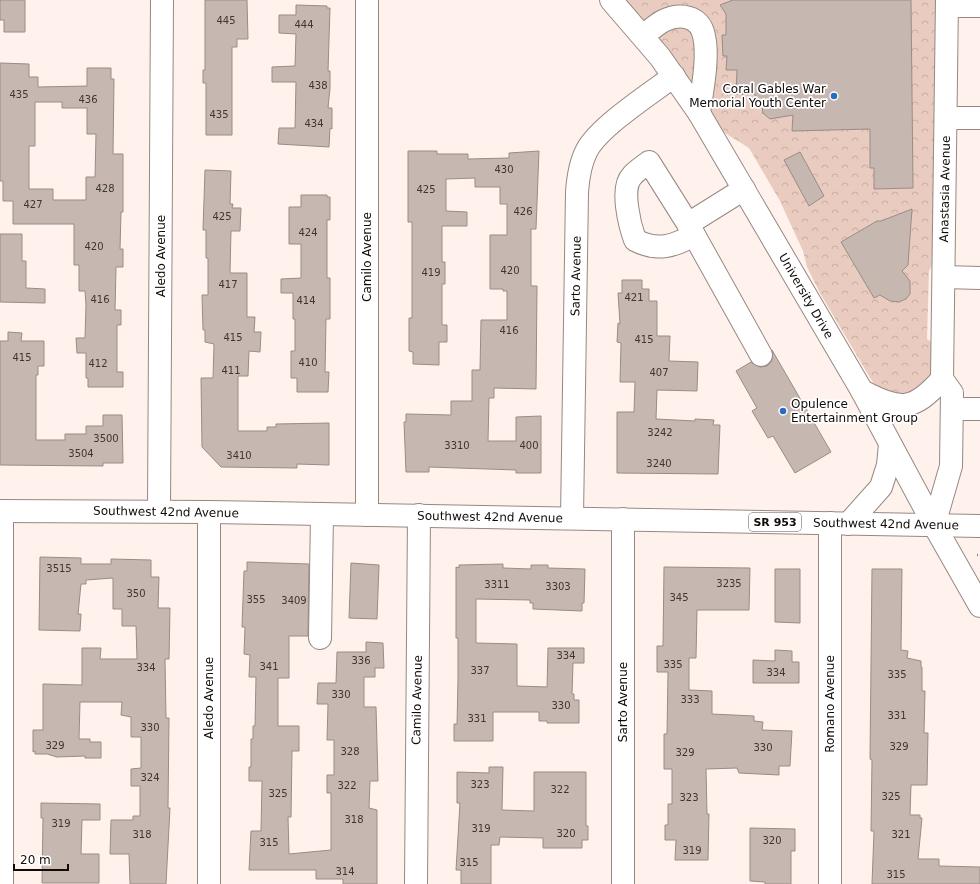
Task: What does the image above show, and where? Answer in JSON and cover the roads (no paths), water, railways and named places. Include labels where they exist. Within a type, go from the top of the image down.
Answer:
[{"type":"street","name":"Aledo Avenue","points":[[159,511],[162,0]]},
{"type":"street","name":"Camilo Avenue","points":[[367,515],[368,0]]},
{"type":"street","name":"University Drive","points":[[611,0],[643,36],[674,76],[699,113],[862,391],[934,525],[980,606]]},
{"type":"street","points":[[947,3],[980,6]]},
{"type":"street","name":"Anastasia Avenue","points":[[942,379],[947,3]]},
{"type":"street","points":[[643,36],[662,22],[673,18],[684,8],[700,26],[704,36],[704,74],[699,113]]},
{"type":"street","name":"Sarto Avenue","points":[[572,518],[577,192],[581,164],[587,150],[595,139],[674,76]]},
{"type":"street","points":[[946,118],[980,118]]},
{"type":"street","points":[[744,189],[691,229],[761,355]]},
{"type":"street","points":[[944,277],[980,278]]},
{"type":"street","points":[[862,391],[884,402],[895,404],[914,404],[926,396],[942,379],[952,393],[951,466],[934,525]]},
{"type":"street","points":[[952,409],[980,409]]},
{"type":"street","points":[[839,524],[881,487],[888,466],[890,444]]},
{"type":"street","name":"Southwest 42nd Avenue","points":[[1,511],[159,511],[980,526]]},
{"type":"street","points":[[1,511],[2,884]]},
{"type":"street","name":"Aledo Avenue","points":[[209,512],[209,884]]},
{"type":"street","points":[[320,638],[322,514]]},
{"type":"street","name":"Camilo Avenue","points":[[416,884],[419,515]]},
{"type":"street","name":"Sarto Avenue","points":[[623,519],[623,884]]},
{"type":"street","name":"Romano Avenue","points":[[830,884],[839,524]]},
{"type":"place","name":"Coral Gables War Memorial Youth Center","points":[[834,96]]},
{"type":"place","name":"Opulence Entertainment Group","points":[[783,411]]}]
